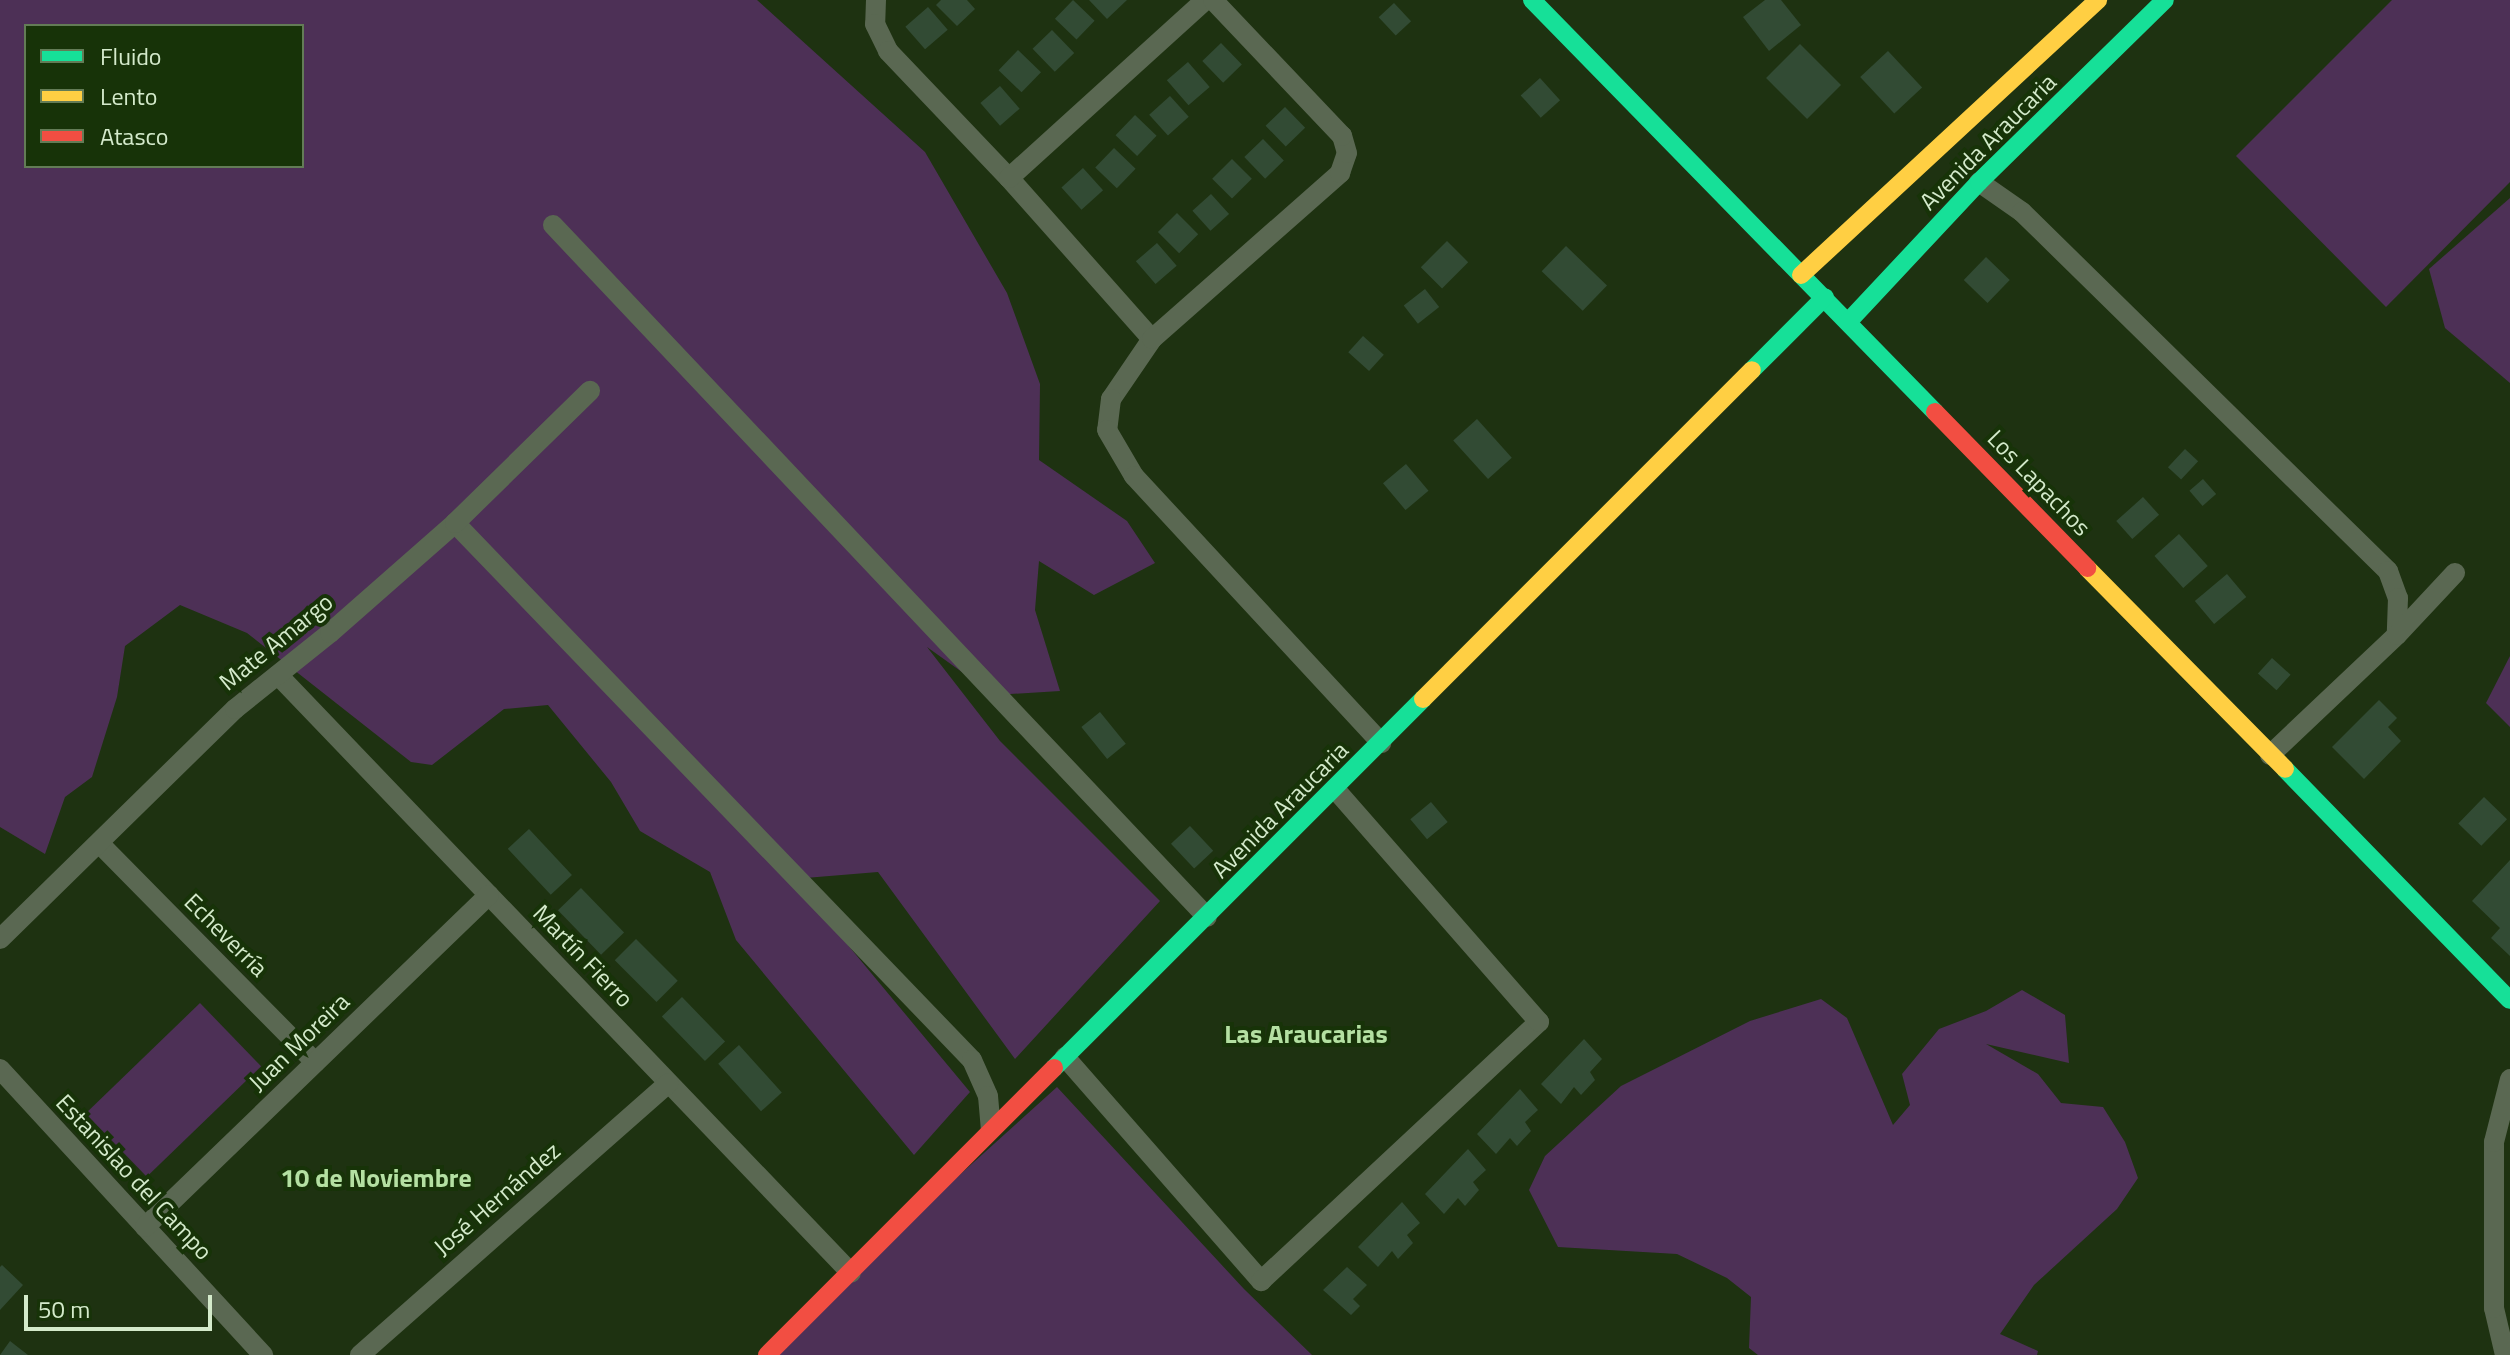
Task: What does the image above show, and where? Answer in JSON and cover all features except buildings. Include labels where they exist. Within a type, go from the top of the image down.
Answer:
[{"type":"main road","name":"Los Lapachos","points":[[1532,0],[2510,1000]]},
{"type":"main road","name":"Avenida Araucaria","points":[[1801,275],[2098,0]]},
{"type":"main road","name":"Avenida Araucaria","points":[[1848,322],[1979,182],[2165,0]]},
{"type":"main road","name":"Avenida Araucaria","points":[[767,1355],[1825,297]]},
{"type":"street","points":[[876,0],[875,24],[888,51],[1009,178],[1152,339]]},
{"type":"street","points":[[1009,178],[1205,0]]},
{"type":"street","points":[[1213,0],[1342,136],[1347,153],[1340,173],[1152,339],[1111,399],[1107,430],[1134,476],[1381,743]]},
{"type":"street","points":[[1979,182],[2022,212],[2388,571],[2398,598],[2397,635]]},
{"type":"street","points":[[553,225],[1207,917]]},
{"type":"street","name":"Mate Amargo","points":[[0,939],[235,709],[455,523],[590,391]]},
{"type":"street","points":[[455,523],[972,1060],[988,1096],[991,1128]]},
{"type":"street","points":[[2270,755],[2397,635],[2455,573]]},
{"type":"street","name":"Martín Fierro","points":[[278,675],[851,1273]]},
{"type":"street","points":[[1065,1057],[1261,1281],[1539,1022],[1335,789]]},
{"type":"street","name":"Echeverría","points":[[99,843],[315,1062]]},
{"type":"street","name":"Juan Moreira","points":[[145,1227],[489,895]]},
{"type":"street","name":"Estanislao del Campo","points":[[0,1069],[263,1355]]},
{"type":"street","points":[[2505,1355],[2494,1308],[2494,1142],[2510,1079]]},
{"type":"street","name":"José Hernández","points":[[360,1355],[668,1083]]},
{"type":"shaded area","points":[[0,0],[757,0],[925,152],[1007,293],[1040,384],[1039,460],[1127,521],[1155,563],[1094,595],[1039,561],[1035,610],[1060,691],[994,695],[927,647],[1000,741],[1160,901],[1015,1059],[878,872],[793,879],[970,1092],[914,1155],[736,940],[710,872],[640,831],[611,782],[548,705],[504,709],[432,765],[411,762],[247,633],[180,605],[125,646],[117,697],[92,777],[65,797],[45,854],[0,827]]},
{"type":"shaded area","points":[[2392,0],[2510,0],[2510,182],[2386,307],[2236,156]]},
{"type":"shaded area","points":[[2510,198],[2510,383],[2445,328],[2429,269]]},
{"type":"shaded area","points":[[2510,656],[2510,727],[2486,703]]},
{"type":"shaded area","points":[[2022,990],[2065,1015],[2069,1063],[1986,1044],[2038,1074],[2061,1103],[2103,1107],[2125,1142],[2138,1178],[2117,1209],[2034,1285],[2000,1334],[2038,1351],[2037,1355],[1758,1355],[1749,1348],[1751,1297],[1727,1278],[1677,1254],[1558,1247],[1529,1190],[1545,1156],[1621,1086],[1750,1021],[1821,999],[1847,1018],[1893,1125],[1910,1105],[1902,1074],[1939,1029],[1986,1011]]},
{"type":"shaded area","points":[[200,1003],[261,1066],[147,1177],[86,1113]]},
{"type":"shaded area","points":[[1057,1087],[1244,1289],[1312,1355],[772,1355],[851,1273]]},
{"type":"traffic: fast","points":[[1532,0],[1935,412]]},
{"type":"traffic: fast","points":[[1848,322],[1979,182],[2165,0]]},
{"type":"traffic: fast","points":[[1752,370],[1825,297]]},
{"type":"traffic: fast","points":[[1054,1068],[1423,699]]},
{"type":"traffic: fast","points":[[2285,769],[2510,1000]]},
{"type":"traffic: slow","points":[[1801,275],[2098,0]]},
{"type":"traffic: slow","points":[[1423,699],[1752,370]]},
{"type":"traffic: slow","points":[[2087,568],[2285,769]]},
{"type":"traffic: jam","points":[[1935,412],[2087,568]]},
{"type":"traffic: jam","points":[[767,1355],[1054,1068]]},
{"type":"district","name":"Las Araucarias","points":[[1306,1034]]},
{"type":"district","name":"10 de Noviembre","points":[[376,1178]]}]
